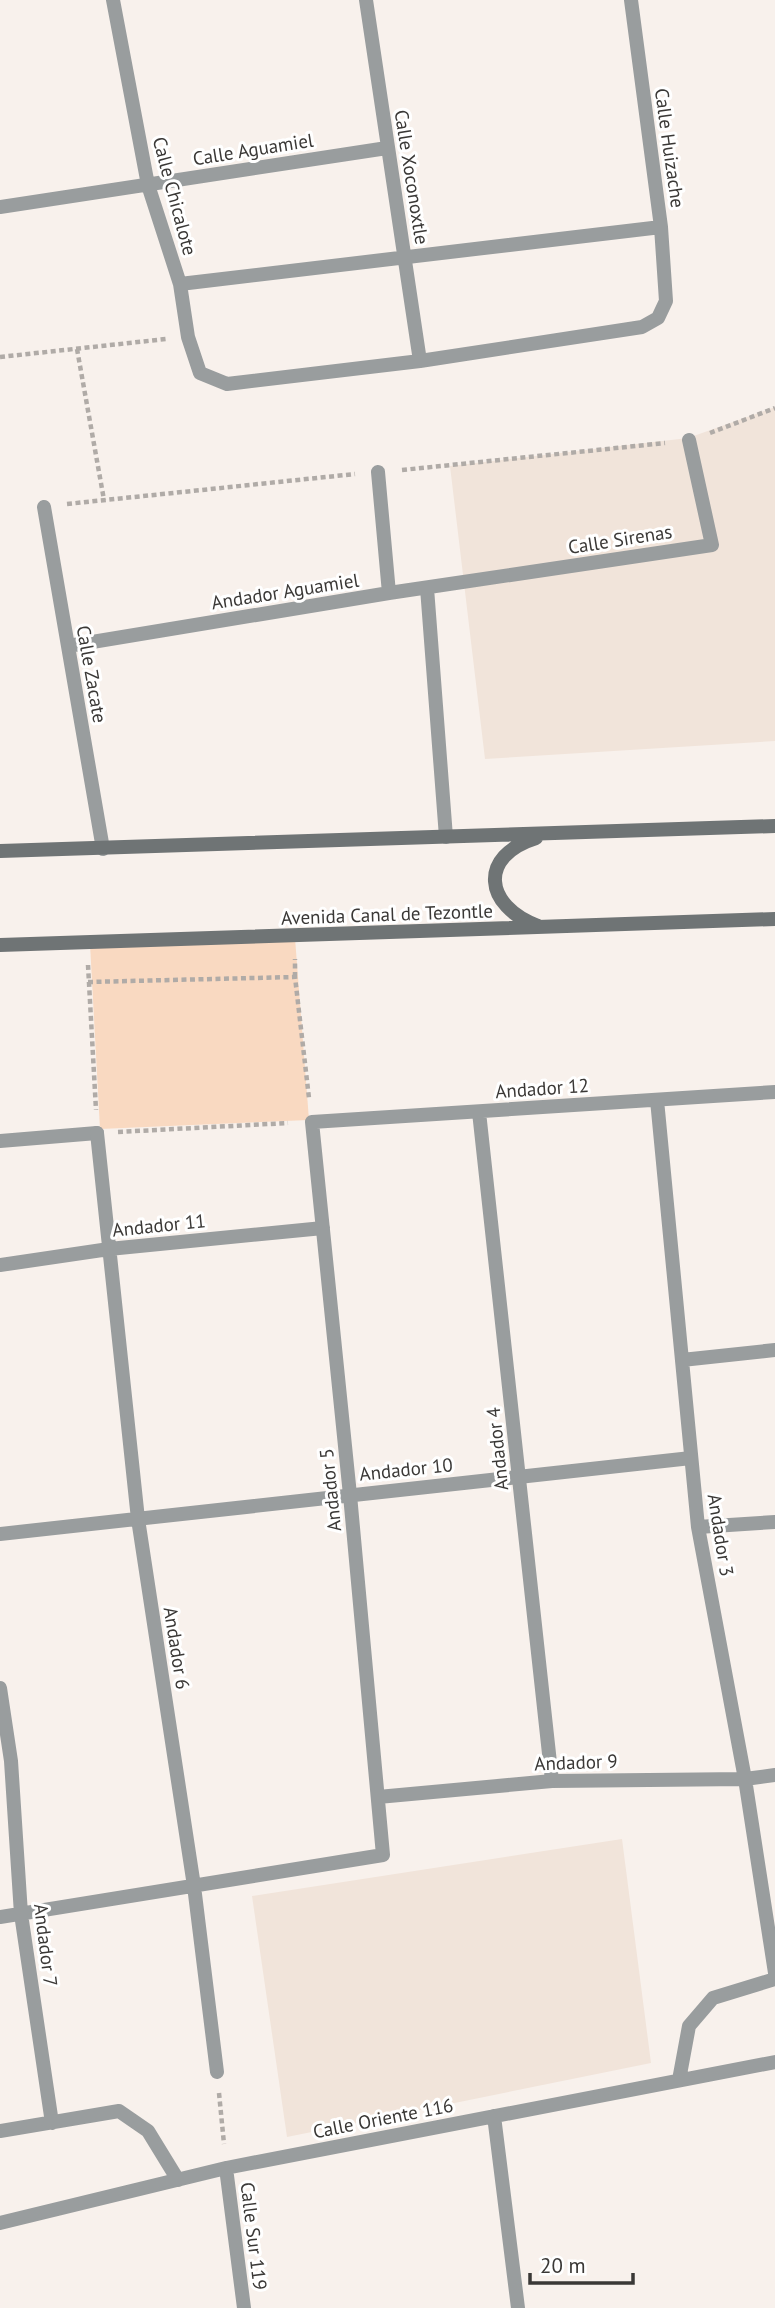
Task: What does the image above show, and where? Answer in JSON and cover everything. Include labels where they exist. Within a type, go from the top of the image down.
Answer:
[{"type":"main road","points":[[0,851],[775,826]]},
{"type":"main road","points":[[543,928],[523,920],[503,905],[495,887],[495,877],[499,865],[512,850],[530,840],[551,834]]},
{"type":"main road","name":"Avenida Canal de Tezontle","points":[[0,945],[775,919]]},
{"type":"street","name":"Calle Chicalote","points":[[113,0],[148,185],[180,284],[188,337],[200,373],[227,383],[420,361]]},
{"type":"street","name":"Calle Xoconoxtle","points":[[366,0],[420,361]]},
{"type":"street","name":"Calle Huizache","points":[[420,361],[642,327],[658,318],[666,301],[661,226],[631,0]]},
{"type":"street","name":"Calle Aguamiel","points":[[0,207],[387,148]]},
{"type":"street","points":[[180,284],[661,226]]},
{"type":"street","name":"Calle Sirenas","points":[[389,593],[712,545],[690,440]]},
{"type":"street","name":"Andador Aguamiel","points":[[68,646],[389,593],[378,472]]},
{"type":"street","name":"Calle Zacate","points":[[44,506],[103,849]]},
{"type":"street","points":[[427,588],[446,838]]},
{"type":"street","name":"Andador 12","points":[[312,1122],[775,1092]]},
{"type":"street","name":"Andador 3","points":[[657,1100],[698,1527],[745,1779],[775,1973]]},
{"type":"street","name":"Andador 4","points":[[479,1112],[552,1781]]},
{"type":"street","name":"Andador 5","points":[[194,1886],[383,1855],[312,1122]]},
{"type":"street","points":[[0,1141],[97,1133]]},
{"type":"street","name":"Andador 6","points":[[97,1133],[138,1518],[194,1886],[216,2071]]},
{"type":"street","name":"Andador 11","points":[[0,1265],[109,1250],[323,1228]]},
{"type":"street","points":[[682,1360],[775,1350]]},
{"type":"street","name":"Andador 10","points":[[0,1534],[691,1458]]},
{"type":"street","points":[[698,1527],[775,1522]]},
{"type":"street","name":"Andador 7","points":[[0,1688],[11,1761],[22,1914],[52,2123]]},
{"type":"street","name":"Andador 9","points":[[378,1797],[552,1781],[745,1779],[775,1775]]},
{"type":"street","points":[[0,1917],[194,1886]]},
{"type":"street","points":[[679,2080],[688,2026],[713,1998],[775,1979]]},
{"type":"street","name":"Calle Oriente 116","points":[[0,2223],[226,2168],[775,2062]]},
{"type":"street","points":[[0,2131],[119,2111],[148,2131],[178,2180]]},
{"type":"street","points":[[494,2116],[518,2308]]},
{"type":"street","name":"Calle Sur 119","points":[[226,2168],[244,2308]]},
{"type":"path","points":[[0,357],[188,337]]},
{"type":"path","points":[[77,349],[104,500]]},
{"type":"path","points":[[44,506],[690,440],[775,408]]},
{"type":"path","points":[[295,978],[312,1122],[97,1133],[88,982],[295,978]]},
{"type":"path","points":[[216,2071],[226,2168]]},
{"type":"shaded area","points":[[775,407],[775,741],[485,759],[450,466],[688,438]]},
{"type":"shaded area","points":[[295,938],[309,1120],[100,1129],[90,944]]},
{"type":"shaded area","points":[[622,1839],[651,2063],[287,2137],[252,1896]]}]
